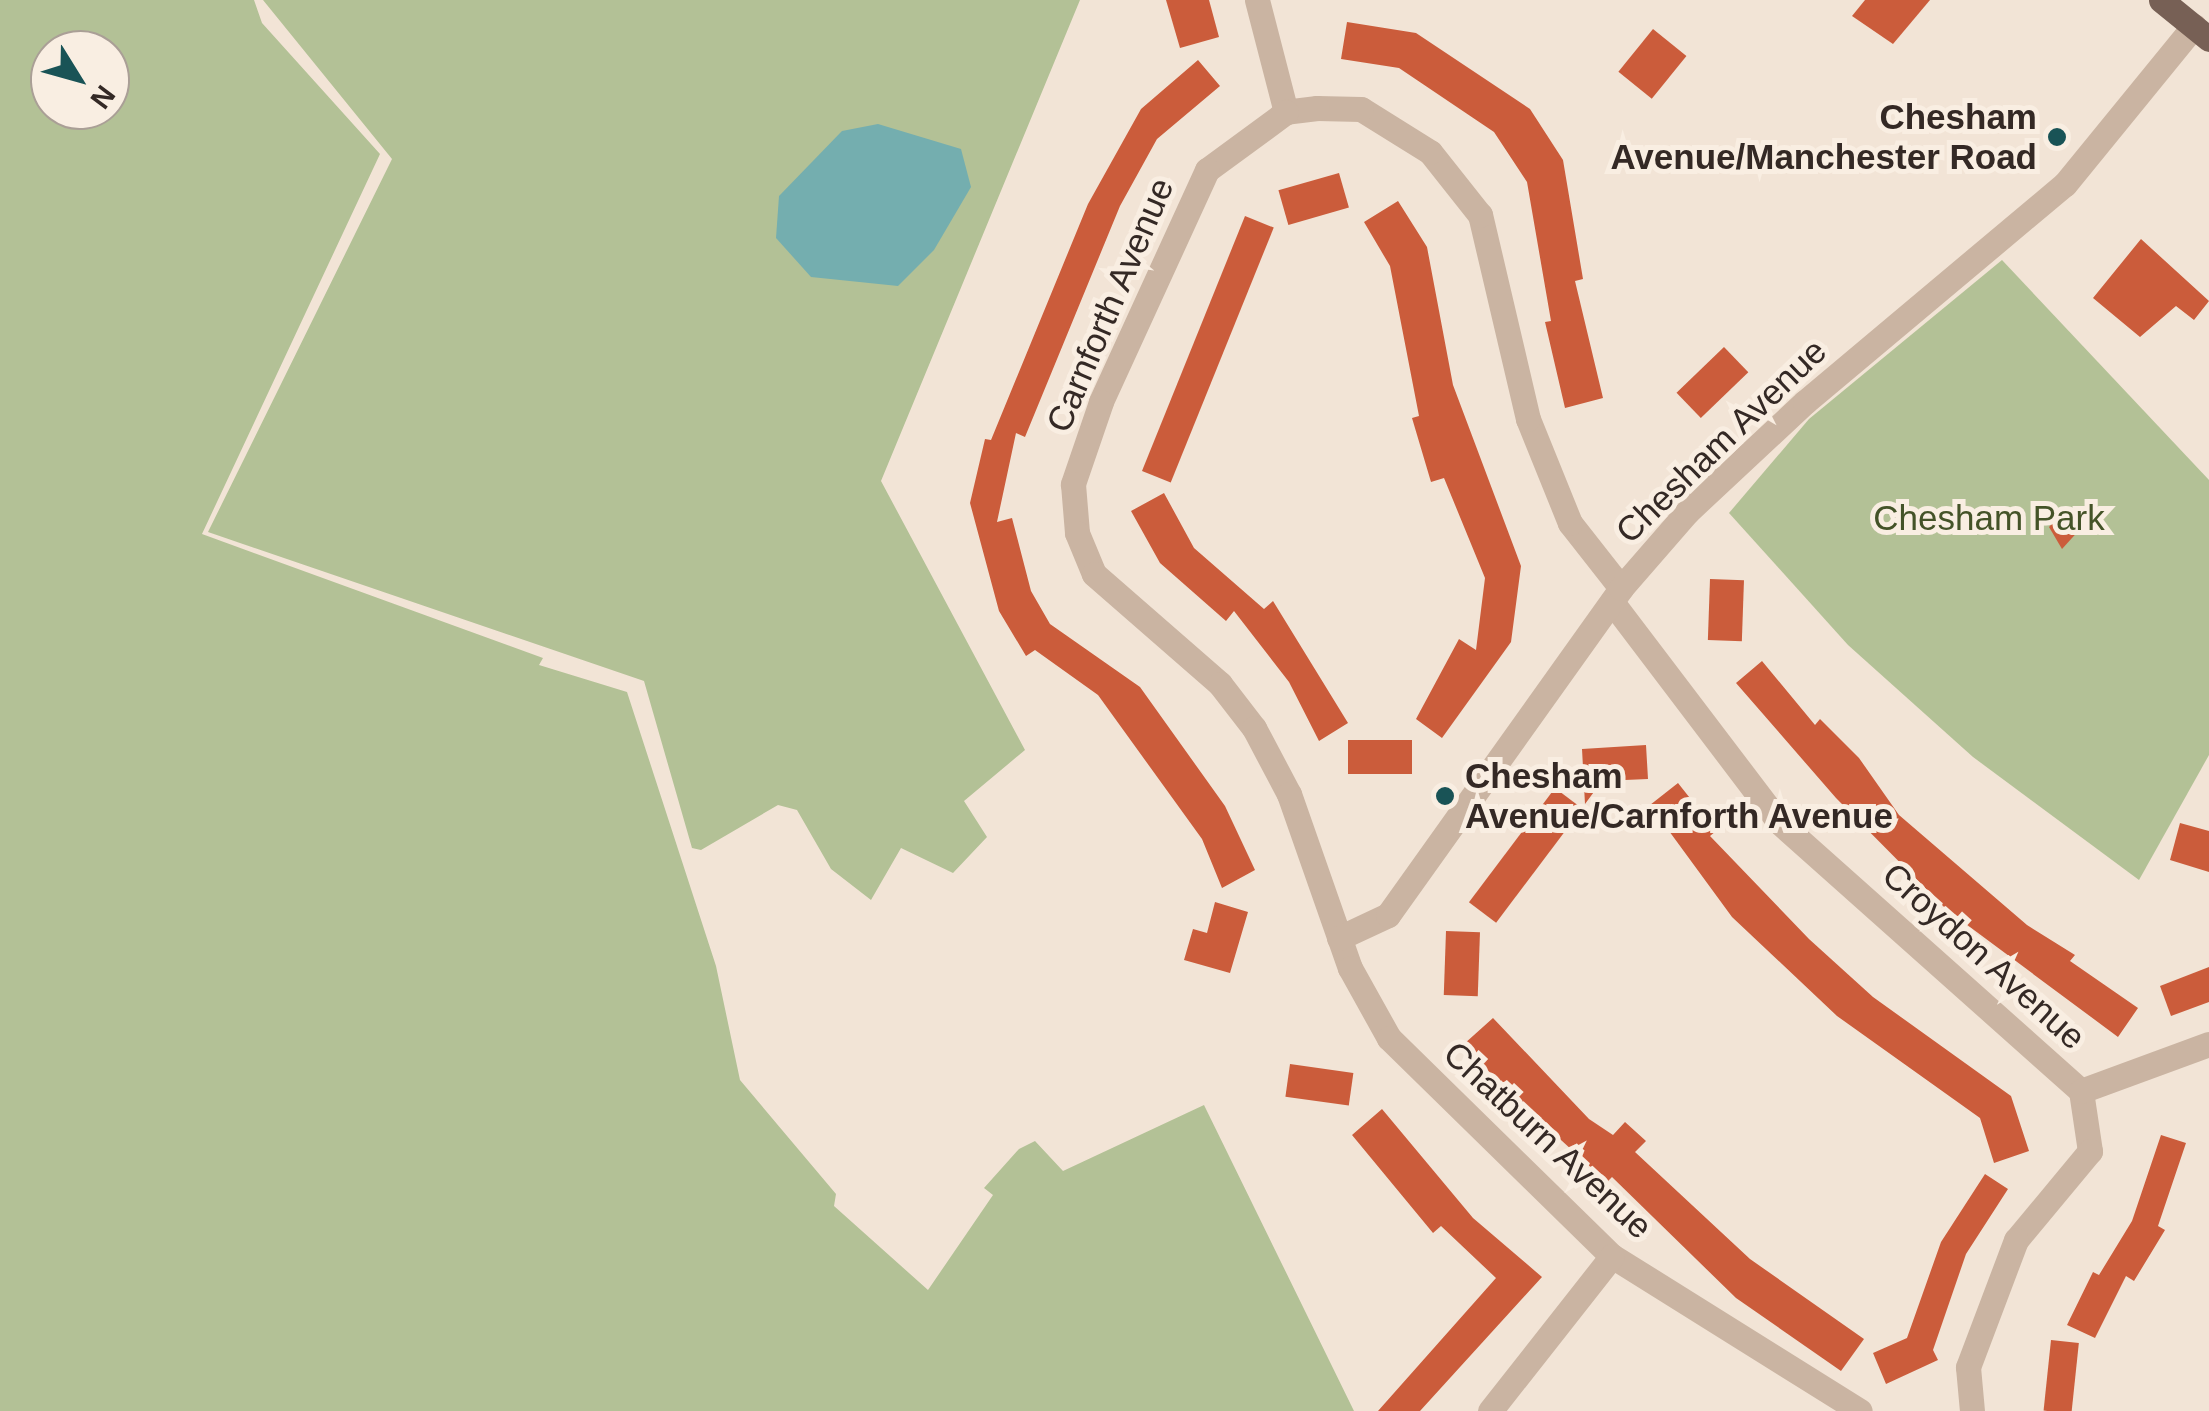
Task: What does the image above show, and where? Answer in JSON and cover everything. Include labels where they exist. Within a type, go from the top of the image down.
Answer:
[{"type":"main road","points":[[2161,0],[2201,32]]},
{"type":"street","points":[[1257,0],[1286,112],[1361,109],[1430,152],[1456,179],[1480,215],[1528,418],[1563,506],[1616,595]]},
{"type":"street","name":"Chesham Avenue","points":[[1339,938],[1388,915],[1616,595],[1805,402],[2065,184],[2201,32]]},
{"type":"street","name":"Carnforth Avenue","points":[[1286,112],[1199,184],[1073,484],[1077,533],[1094,574],[1220,684],[1254,728],[1289,794],[1339,938]]},
{"type":"street","name":"Croydon Avenue","points":[[1616,595],[1779,822],[2081,1092],[2090,1151],[2016,1240],[1968,1367],[1972,1411]]},
{"type":"street","name":"Chatburn Avenue","points":[[1339,938],[1389,1038],[1612,1256],[1860,1411]]},
{"type":"street","points":[[2081,1092],[2209,1044]]},
{"type":"street","points":[[1490,1411],[1612,1256]]},
{"type":"green space","points":[[0,0],[254,0],[262,23],[380,154],[202,534],[543,658],[539,665],[627,692],[716,966],[740,1080],[836,1194],[834,1206],[928,1290],[993,1195],[984,1188],[1019,1149],[1035,1141],[1063,1171],[1204,1105],[1354,1411],[0,1411]]},
{"type":"green space","points":[[263,0],[1080,0],[881,481],[1025,750],[964,801],[987,837],[953,873],[901,848],[871,900],[831,869],[797,810],[778,805],[701,850],[692,848],[644,681],[208,532],[392,159]]},
{"type":"green space","name":"Chesham Park","points":[[2002,260],[2209,480],[2209,755],[2139,880],[1973,757],[1848,645],[1729,513],[1809,419]]},
{"type":"water","points":[[878,124],[961,149],[971,187],[934,250],[898,286],[811,277],[776,238],[779,196],[842,131]]},
{"type":"building","points":[[1166,0],[1209,0],[1219,37],[1180,48]]},
{"type":"building","points":[[1865,0],[1930,0],[1893,44],[1852,16]]},
{"type":"building","points":[[1347,22],[1416,33],[1530,109],[1563,160],[1583,279],[1575,281],[1603,398],[1565,408],[1545,322],[1551,321],[1527,182],[1494,132],[1399,68],[1341,59]]},
{"type":"building","points":[[1653,29],[1686,56],[1652,99],[1618,72]]},
{"type":"building","points":[[1198,60],[1220,86],[1157,139],[1120,206],[1025,437],[1016,433],[997,522],[1012,518],[1031,591],[1050,624],[1140,687],[1225,806],[1255,870],[1222,888],[1202,839],[1098,695],[1035,650],[1026,656],[999,611],[970,503],[985,439],[991,440],[1088,204],[1141,109]]},
{"type":"building","points":[[1339,173],[1349,208],[1288,225],[1278,190]]},
{"type":"building","points":[[1398,201],[1427,247],[1453,385],[1521,566],[1511,642],[1442,738],[1416,719],[1459,639],[1476,650],[1485,578],[1444,478],[1431,482],[1412,418],[1419,416],[1390,266],[1364,222]]},
{"type":"building","points":[[1245,216],[1274,228],[1171,483],[1142,471]]},
{"type":"building","points":[[2141,239],[2209,301],[2194,320],[2176,306],[2140,337],[2093,298]]},
{"type":"building","points":[[1724,347],[1748,372],[1701,418],[1677,393]]},
{"type":"building","points":[[1164,493],[1194,548],[1264,609],[1273,601],[1348,723],[1319,741],[1289,682],[1234,611],[1226,621],[1160,563],[1131,511]]},
{"type":"building","points":[[2064,511],[2082,527],[2062,549],[2049,527]]},
{"type":"building","points":[[1710,579],[1744,580],[1742,641],[1708,640]]},
{"type":"building","points":[[1762,661],[1815,725],[1820,719],[1859,758],[1899,815],[2027,925],[2075,955],[2070,961],[2138,1008],[2118,1037],[1947,910],[1836,798],[1736,683]]},
{"type":"building","points":[[1348,740],[1412,740],[1412,774],[1348,774]]},
{"type":"building","points":[[1646,745],[1648,779],[1602,781],[1585,804],[1582,749]]},
{"type":"building","points":[[1678,783],[1716,831],[1710,836],[1809,939],[1873,997],[2011,1096],[2029,1151],[1994,1163],[1980,1118],[1837,1016],[1732,917],[1650,805]]},
{"type":"building","points":[[1555,788],[1582,808],[1496,923],[1469,902]]},
{"type":"building","points":[[2180,823],[2209,831],[2209,872],[2170,860]]},
{"type":"building","points":[[1215,902],[1248,912],[1230,973],[1184,960],[1193,929],[1207,933]]},
{"type":"building","points":[[1446,931],[1480,932],[1478,996],[1444,995]]},
{"type":"building","points":[[2209,967],[2209,1002],[2171,1016],[2160,986]]},
{"type":"building","points":[[1493,1018],[1589,1119],[1613,1135],[1625,1122],[1646,1141],[1635,1152],[1750,1259],[1864,1339],[1841,1371],[1736,1298],[1612,1177],[1607,1182],[1505,1089],[1464,1044]]},
{"type":"building","points":[[1290,1064],[1353,1073],[1349,1106],[1285,1097]]},
{"type":"building","points":[[1382,1109],[1473,1218],[1542,1277],[1420,1411],[1378,1411],[1496,1278],[1441,1226],[1433,1233],[1352,1135]]},
{"type":"building","points":[[2161,1135],[2186,1143],[2158,1226],[2165,1230],[2134,1281],[2126,1276],[2095,1338],[2067,1325],[2093,1272],[2099,1275],[2132,1221]]},
{"type":"building","points":[[1985,1174],[2008,1189],[1966,1254],[1933,1350],[1938,1360],[1886,1384],[1873,1353],[1907,1338],[1941,1242]]},
{"type":"building","points":[[2051,1340],[2079,1343],[2072,1411],[2044,1411]]},
{"type":"place","name":"Chesham Avenue/Manchester Road","points":[[2057,137]]},
{"type":"place","name":"Chesham Avenue/Carnforth Avenue","points":[[1445,796]]}]
